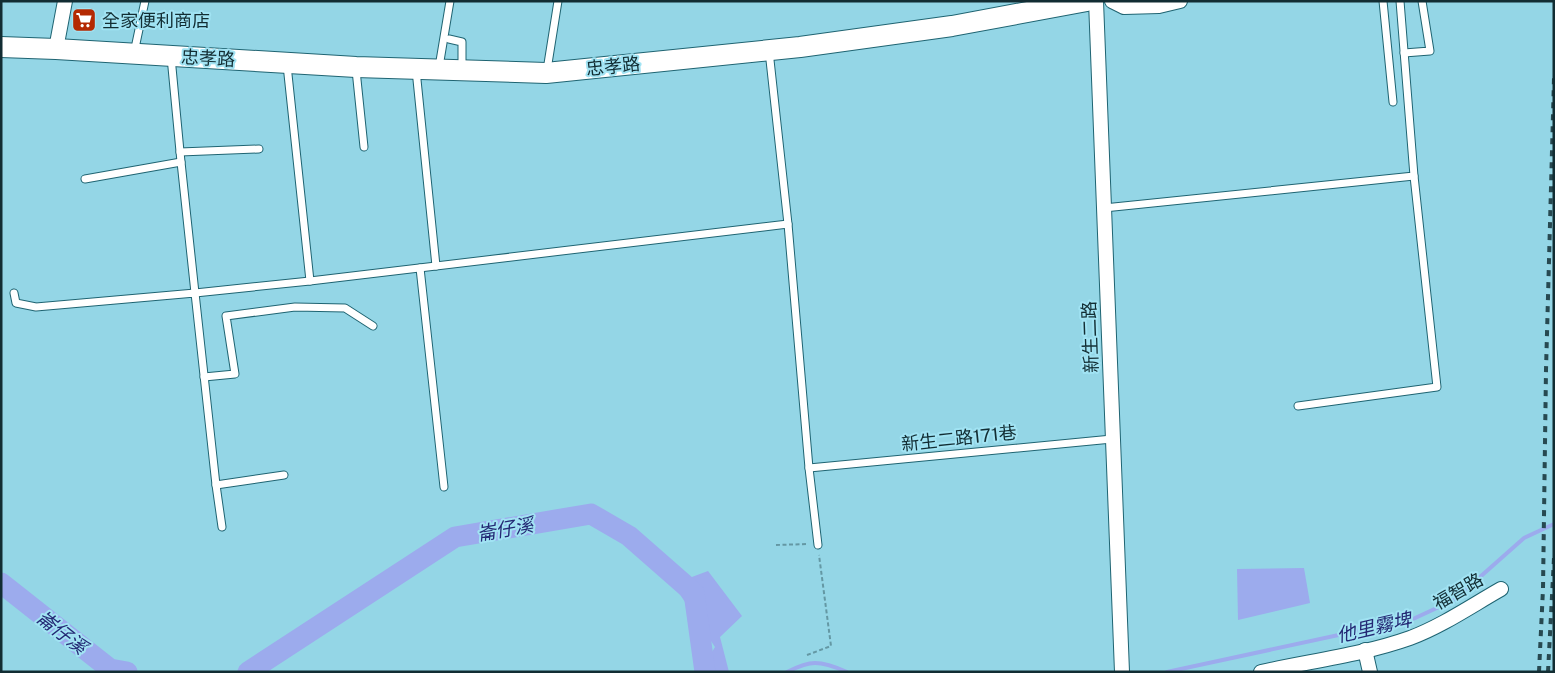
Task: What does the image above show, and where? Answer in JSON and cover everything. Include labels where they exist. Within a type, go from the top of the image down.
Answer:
[{"type":"main road","name":"忠孝路","points":[[1,47],[416,70],[546,73],[769,51],[952,26],[1087,1]]},
{"type":"street","points":[[56,49],[65,1]]},
{"type":"street","name":"新生二路","points":[[1096,1],[1122,672]]},
{"type":"street","points":[[1112,1],[1124,7],[1159,6],[1180,1]]},
{"type":"street","name":"福智路","points":[[1261,672],[1295,669],[1410,638],[1444,622],[1501,589]]},
{"type":"street","points":[[1365,650],[1370,672]]},
{"type":"lane","points":[[134,54],[145,1]]},
{"type":"lane","points":[[439,70],[450,1]]},
{"type":"lane","points":[[546,73],[558,1]]},
{"type":"lane","points":[[1383,1],[1393,102]]},
{"type":"lane","points":[[1298,406],[1437,387],[1414,176],[1400,1]]},
{"type":"lane","points":[[1404,53],[1430,51],[1422,1]]},
{"type":"lane","points":[[449,39],[462,42],[462,71]]},
{"type":"lane","points":[[769,51],[788,224],[809,468],[818,545]]},
{"type":"lane","points":[[171,56],[204,377],[222,527]]},
{"type":"lane","points":[[286,62],[310,281]]},
{"type":"lane","points":[[356,67],[364,147]]},
{"type":"lane","points":[[416,70],[436,266]]},
{"type":"lane","points":[[180,152],[259,149]]},
{"type":"lane","points":[[85,179],[181,162]]},
{"type":"lane","points":[[1104,208],[1414,176]]},
{"type":"lane","points":[[14,293],[16,303],[36,307],[195,293],[788,224]]},
{"type":"lane","points":[[420,268],[444,487]]},
{"type":"lane","points":[[204,377],[235,374],[226,316],[295,308],[345,308],[373,326]]},
{"type":"lane","name":"新生二路171巷","points":[[809,468],[1112,438]]},
{"type":"lane","points":[[216,485],[284,474]]},
{"type":"path","points":[[776,545],[818,545],[831,646],[807,655]]},
{"type":"water","points":[[1304,568],[1310,603],[1238,620],[1237,569]]},
{"type":"water","points":[[708,571],[742,616],[720,637],[729,672],[700,672],[715,647],[673,584]]},
{"type":"waterway","name":"崙仔溪","points":[[248,672],[455,537],[591,514],[629,536],[694,593],[705,672]]},
{"type":"waterway","name":"他里霧埤","points":[[1167,672],[1413,619],[1454,600],[1524,538],[1554,524]]},
{"type":"waterway","name":"崙仔溪","points":[[1,583],[110,669],[127,672]]},
{"type":"waterway","name":"他里霧埤","points":[[787,672],[811,663],[836,667],[847,672]]},
{"type":"railway","points":[[1539,672],[1543,589],[1546,370],[1554,78]]},
{"type":"railway","points":[[1548,672],[1554,558]]},
{"type":"place","name":"全家便利商店","points":[[84,20]]}]
